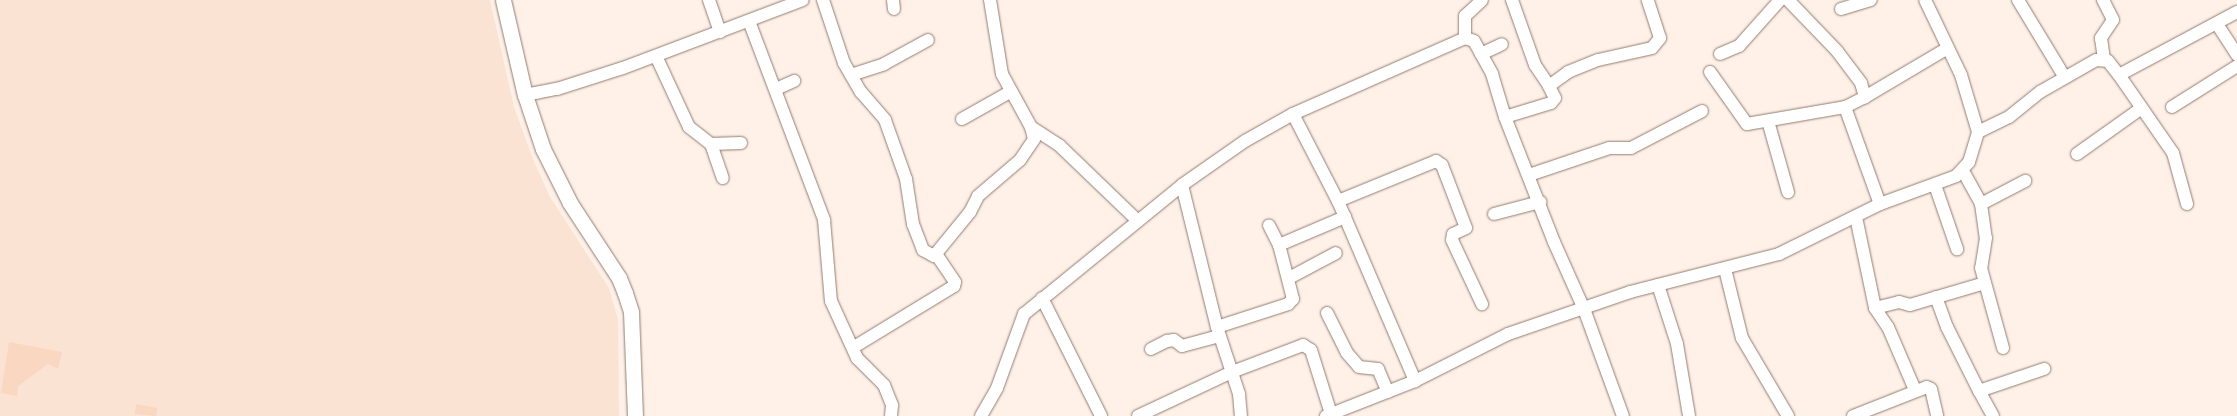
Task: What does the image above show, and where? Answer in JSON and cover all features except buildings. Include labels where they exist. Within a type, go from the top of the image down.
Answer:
[{"type":"street","points":[[502,0],[525,95],[554,173],[626,293],[631,312],[635,416]]},
{"type":"street","points":[[709,0],[720,32]]},
{"type":"street","points":[[525,95],[585,80],[656,56],[803,0]]},
{"type":"street","points":[[822,0],[851,75],[885,120],[906,179],[913,224],[923,250],[930,256],[936,254],[970,212],[978,196],[1005,176],[1026,153],[1034,139],[1031,127],[1010,92],[1002,74],[990,0]]},
{"type":"street","points":[[1465,38],[1465,16],[1482,0]]},
{"type":"street","points":[[1505,118],[1551,103],[1554,98],[1549,86],[1535,65],[1512,0]]},
{"type":"street","points":[[1549,86],[1561,75],[1598,60],[1652,48],[1660,38],[1648,0]]},
{"type":"street","points":[[1720,54],[1739,46],[1780,0]]},
{"type":"street","points":[[1788,0],[1851,69],[1861,83],[1865,97]]},
{"type":"street","points":[[1841,9],[1871,0]]},
{"type":"street","points":[[1138,416],[1232,372],[1307,345],[1320,374],[1328,415],[1415,381],[1494,340],[1658,285],[1785,252],[1880,204],[1935,185],[1963,171],[1977,143],[1978,132],[1961,75],[1925,0]]},
{"type":"street","points":[[2018,0],[2064,76]]},
{"type":"street","points":[[2103,0],[2112,20],[2101,38],[2104,59],[2120,75],[2140,109],[2173,153],[2187,204]]},
{"type":"street","points":[[2120,75],[2218,24],[2237,12]]},
{"type":"street","points":[[749,21],[824,220],[829,294],[860,362],[884,385],[892,405],[891,416]]},
{"type":"street","points":[[2218,24],[2237,55]]},
{"type":"street","points":[[981,416],[997,388],[1022,318],[1042,298],[1182,185],[1245,141],[1293,114],[1465,38],[1474,41],[1482,54],[1554,242],[1584,309],[1623,416]]},
{"type":"street","points":[[851,75],[884,64],[928,40]]},
{"type":"street","points":[[1482,54],[1502,44]]},
{"type":"street","points":[[1710,72],[1730,96],[1744,122],[1754,124],[1846,107],[1948,48]]},
{"type":"street","points":[[656,56],[689,127],[711,144],[723,178]]},
{"type":"street","points":[[1978,132],[2009,117],[2064,76],[2096,60],[2104,59]]},
{"type":"street","points":[[2172,107],[2237,66]]},
{"type":"street","points":[[776,89],[794,81]]},
{"type":"street","points":[[962,119],[1010,92]]},
{"type":"street","points":[[1846,107],[1880,204]]},
{"type":"street","points":[[2077,154],[2140,109]]},
{"type":"street","points":[[1529,175],[1609,148],[1631,148],[1702,111]]},
{"type":"street","points":[[1293,114],[1338,201],[1415,381]]},
{"type":"street","points":[[1768,121],[1788,192]]},
{"type":"street","points":[[1031,127],[1060,146],[1138,221]]},
{"type":"street","points":[[711,144],[741,143]]},
{"type":"street","points":[[1338,201],[1436,161],[1442,165],[1466,224],[1464,230],[1452,237],[1482,304]]},
{"type":"street","points":[[1963,171],[1981,204],[1986,228],[1980,262],[2003,348]]},
{"type":"street","points":[[1981,204],[2025,181]]},
{"type":"street","points":[[1182,185],[1219,331],[1232,372],[1241,416]]},
{"type":"street","points":[[1935,185],[1957,249]]},
{"type":"street","points":[[1494,214],[1540,202]]},
{"type":"street","points":[[1279,244],[1345,217]]},
{"type":"street","points":[[1856,217],[1875,308],[1888,327],[1915,390]]},
{"type":"street","points":[[1151,349],[1167,341],[1174,340],[1182,346],[1290,302],[1293,297],[1289,278],[1279,244],[1269,225]]},
{"type":"street","points":[[1289,278],[1336,253]]},
{"type":"street","points":[[854,346],[954,286],[955,282],[936,254]]},
{"type":"street","points":[[1725,269],[1742,338],[1788,416]]},
{"type":"street","points":[[1875,308],[1899,302],[1910,305],[1985,283]]},
{"type":"street","points":[[1658,285],[1677,344],[1689,416]]},
{"type":"street","points":[[1936,297],[1947,327],[1993,416]]},
{"type":"street","points":[[1042,298],[1101,416]]},
{"type":"street","points":[[1327,313],[1347,353],[1359,367],[1378,369],[1388,392]]},
{"type":"street","points":[[1979,391],[2044,369]]},
{"type":"street","points":[[1853,416],[1915,390],[1927,387],[1931,389],[1937,416]]},
{"type":"shaded area","points":[[0,0],[490,0],[514,107],[533,159],[550,197],[609,288],[618,320],[619,416],[0,416]]},
{"type":"shaded area","points":[[9,342],[62,352],[58,369],[48,364],[18,386],[17,396],[1,393]]},
{"type":"shaded area","points":[[136,404],[157,408],[156,416],[135,414]]}]
